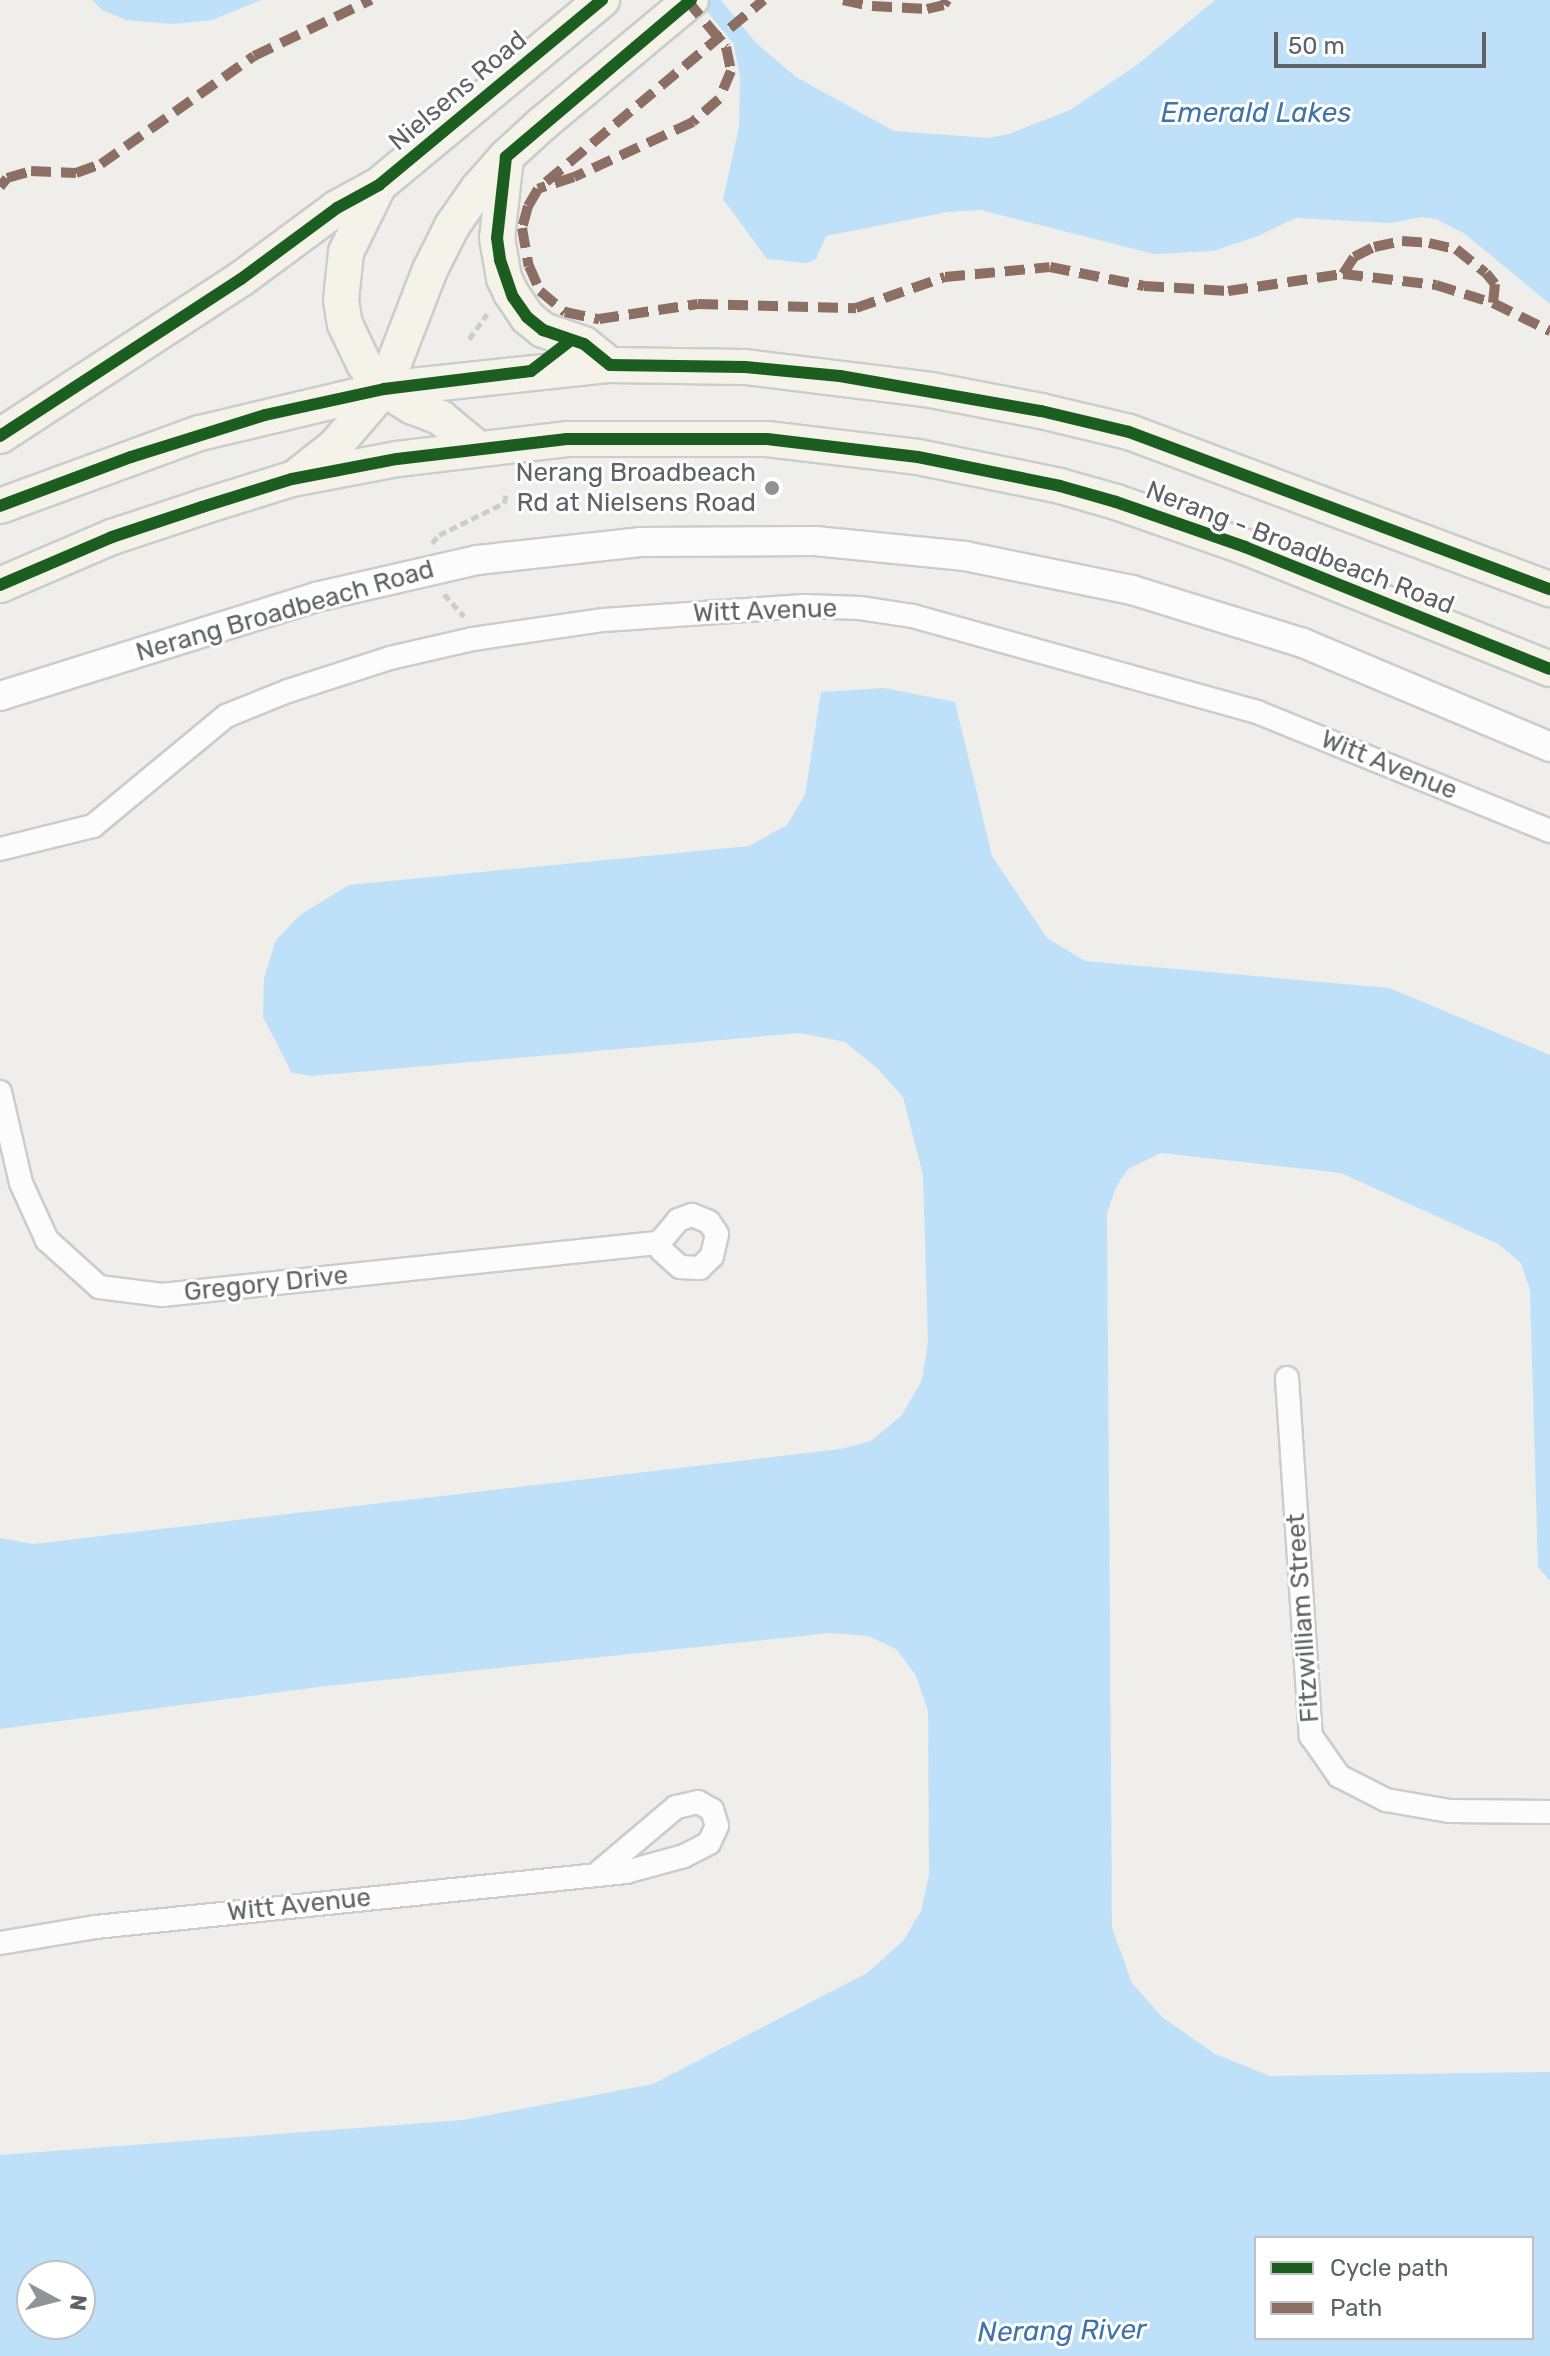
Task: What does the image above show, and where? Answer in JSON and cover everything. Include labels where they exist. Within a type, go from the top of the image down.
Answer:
[{"type":"main road","name":"Nielsens Road","points":[[379,185],[602,0]]},
{"type":"main road","points":[[292,479],[335,446],[384,389],[430,270],[477,190],[506,157],[686,4]]},
{"type":"main road","points":[[506,157],[497,238],[504,278],[513,297],[527,317],[543,330],[584,344],[610,365]]},
{"type":"main road","points":[[379,185],[346,252],[341,300],[353,345],[384,389],[413,407],[441,418],[477,448]]},
{"type":"main road","points":[[0,436],[241,279],[337,208],[379,185]]},
{"type":"main road","name":"Nerang - Broadbeach Road","points":[[0,506],[200,433],[384,389],[610,365],[745,367],[840,376],[1041,411],[1129,432],[1550,589]]},
{"type":"main road","name":"Nerang - Broadbeach Road","points":[[0,585],[112,537],[292,479],[397,459],[477,448],[633,437],[767,439],[839,446],[983,469],[1116,502],[1231,542],[1550,669]]},
{"type":"street","name":"Nerang Broadbeach Road","points":[[0,696],[316,597],[478,560],[640,542],[800,541],[965,556],[1132,590],[1303,643],[1550,747]]},
{"type":"street","name":"Witt Avenue","points":[[0,849],[93,826],[226,716],[390,658],[473,639],[604,620],[804,606],[860,608],[913,616],[1257,712],[1550,831]]},
{"type":"street","name":"Gregory Drive","points":[[0,1092],[21,1183],[47,1240],[99,1287],[162,1295],[659,1243]]},
{"type":"street","name":"Fitzwilliam Street","points":[[1287,1378],[1311,1736],[1339,1776],[1386,1800],[1450,1811],[1550,1812]]},
{"type":"street","name":"Witt Avenue","points":[[0,1943],[96,1927],[599,1872],[626,1872],[684,1856],[709,1843],[717,1826],[712,1810],[698,1802],[676,1807],[599,1872]]},
{"type":"path","points":[[469,339],[491,309]]},
{"type":"path","points":[[432,548],[439,535],[504,503],[507,491]]},
{"type":"path","points":[[438,585],[463,615],[473,639]]},
{"type":"water","points":[[92,0],[261,0],[212,20],[173,24],[126,20],[102,10]]},
{"type":"water","name":"Emerald Lakes","points":[[698,0],[721,0],[756,43],[796,77],[894,131],[988,138],[1009,134],[1070,110],[1137,65],[1215,0],[1550,0],[1550,304],[1465,234],[1436,219],[1421,217],[1391,223],[1296,218],[1258,236],[1213,251],[1154,254],[981,210],[948,212],[826,236],[816,259],[807,263],[767,259],[723,199],[739,128],[740,76],[733,43]]},
{"type":"water","name":"Nerang River","points":[[884,688],[955,702],[992,856],[1047,938],[1085,961],[1389,988],[1550,1055],[1550,1581],[1538,1567],[1530,1290],[1521,1263],[1498,1244],[1341,1173],[1161,1153],[1128,1169],[1116,1187],[1107,1213],[1112,1928],[1132,1983],[1162,2017],[1215,2054],[1270,2076],[1550,2072],[1550,2356],[0,2356],[0,2155],[463,2120],[653,2084],[867,1973],[904,1940],[921,1911],[929,1875],[928,1710],[915,1674],[896,1649],[868,1636],[830,1633],[326,1686],[0,1729],[0,1538],[33,1544],[841,1449],[871,1441],[902,1415],[922,1380],[928,1341],[923,1175],[903,1097],[877,1068],[845,1042],[800,1033],[312,1076],[292,1073],[263,1017],[264,978],[276,940],[300,915],[349,885],[749,846],[787,825],[805,795],[821,692]]},
{"type":"marked path","points":[[0,187],[7,178],[31,171],[76,173],[101,164],[254,56],[371,0]]},
{"type":"marked path","points":[[687,0],[726,47],[731,71],[719,99],[693,122],[574,177],[538,189],[528,206],[522,228],[529,266],[540,291],[565,312],[599,319],[698,304],[856,308],[945,277],[1050,267],[1144,286],[1228,291],[1343,274],[1436,285],[1493,303],[1550,331]]},
{"type":"marked path","points":[[546,182],[764,0]]},
{"type":"marked path","points":[[843,0],[872,6],[927,9],[944,5],[947,0]]},
{"type":"marked path","points":[[1343,274],[1354,257],[1374,247],[1402,241],[1429,243],[1456,249],[1486,273],[1495,284],[1493,303]]},
{"type":"cycle path","points":[[0,436],[241,279],[337,208],[379,185],[602,0]]},
{"type":"cycle path","points":[[691,0],[506,157],[497,238],[500,260],[513,297],[527,317],[543,330],[584,344],[610,365],[745,367],[840,376],[1041,411],[1129,432],[1550,589]]},
{"type":"cycle path","points":[[0,506],[131,457],[265,415],[384,389],[531,371],[570,341]]},
{"type":"cycle path","points":[[0,585],[112,537],[202,507],[292,479],[397,459],[567,439],[767,439],[918,457],[1060,486],[1116,502],[1245,547],[1550,669]]},
{"type":"place","name":"Nerang Broadbeach Rd at Nielsens Road","points":[[772,488]]}]
